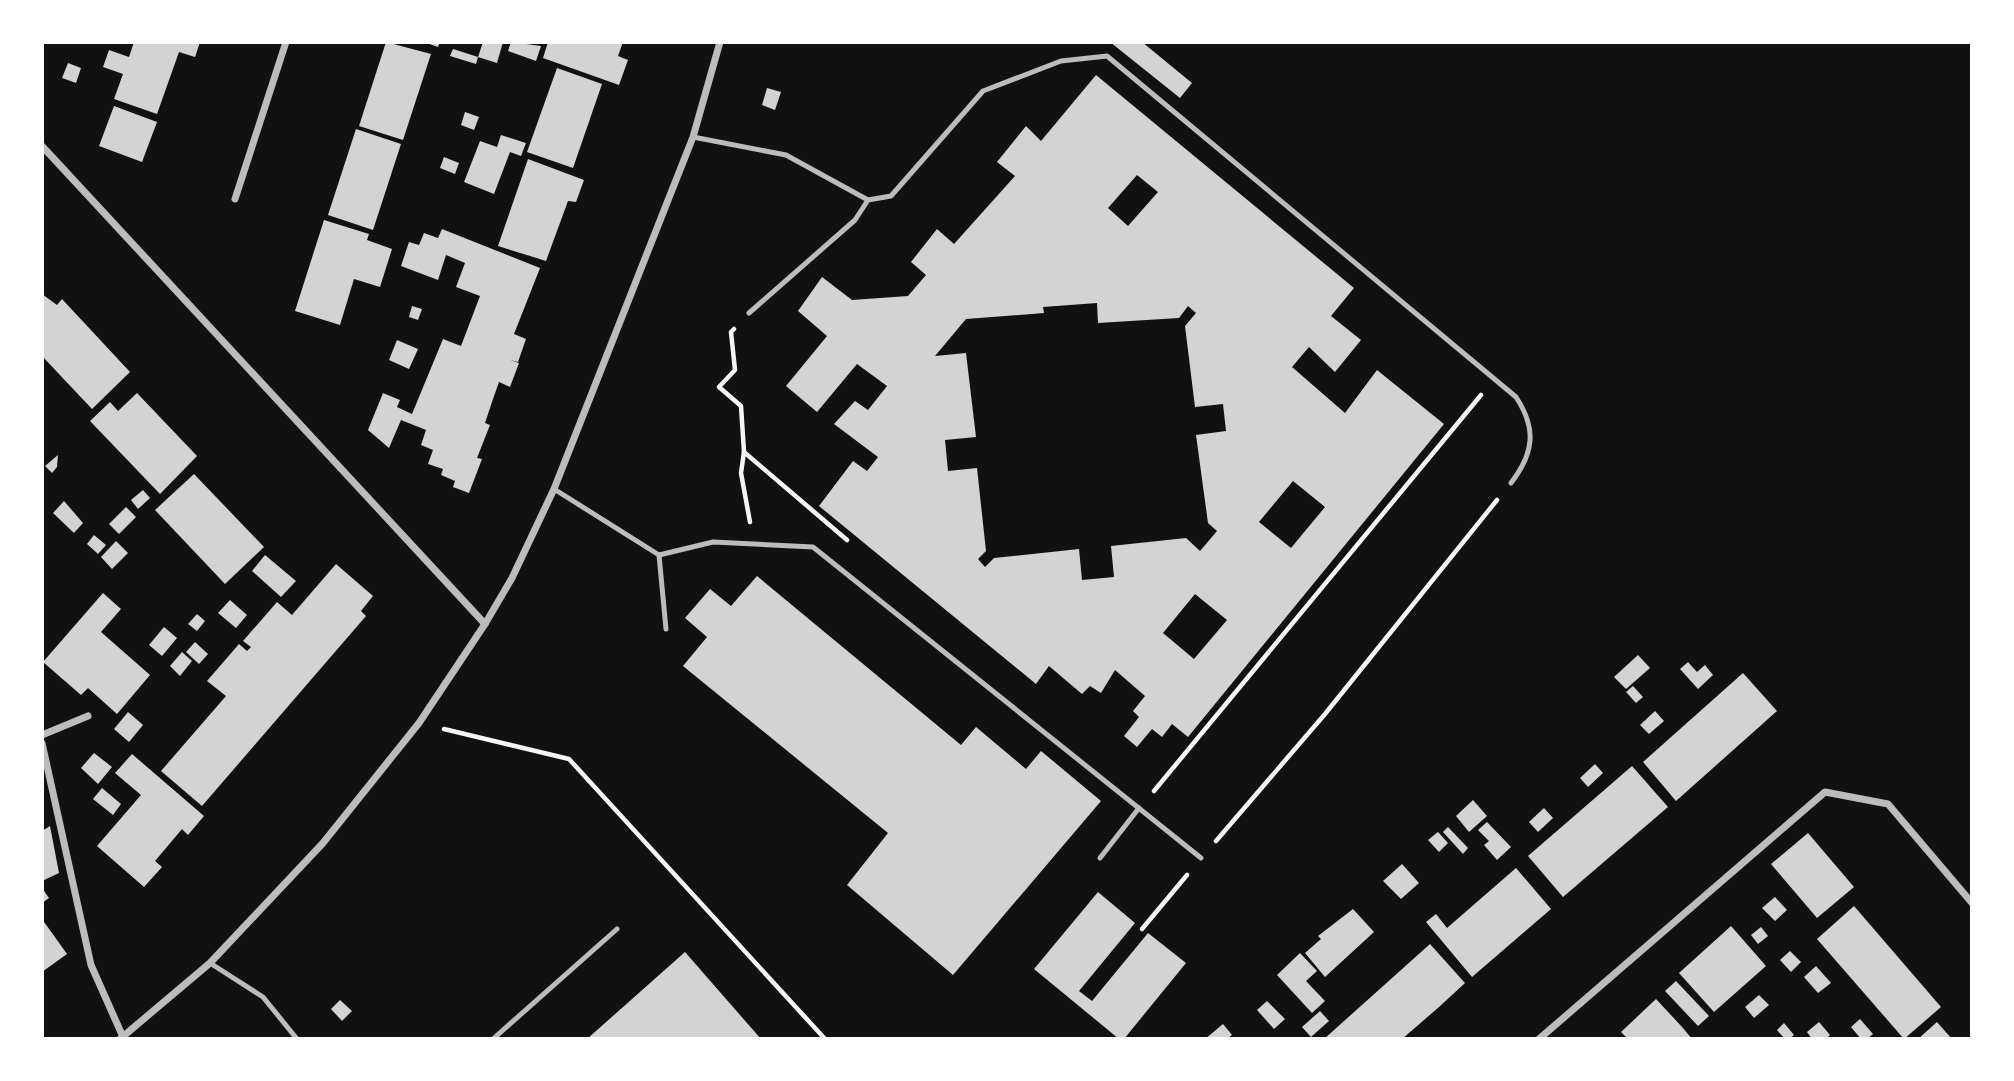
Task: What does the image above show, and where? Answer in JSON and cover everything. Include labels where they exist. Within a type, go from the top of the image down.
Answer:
[{"type":"street","points":[[235,199],[286,42]]},
{"type":"street","points":[[42,743],[91,965],[122,1038],[210,963],[323,844],[419,723],[485,624],[512,578],[554,489],[693,137],[720,42]]},
{"type":"street","points":[[42,146],[485,624]]},
{"type":"street","points":[[42,735],[88,716]]},
{"type":"street","points":[[1544,1037],[1825,792],[1888,804],[1972,904]]},
{"type":"lane","points":[[693,137],[786,155],[868,200],[891,196],[983,91],[1061,61],[1107,56],[1495,377],[1526,412],[1530,431],[1530,447],[1525,464],[1511,483]]},
{"type":"lane","points":[[749,313],[855,220],[868,200]]},
{"type":"lane","points":[[554,489],[659,555],[713,542],[813,547],[1201,858]]},
{"type":"lane","points":[[659,555],[666,629]]},
{"type":"lane","points":[[1100,858],[1139,808]]},
{"type":"lane","points":[[493,1039],[617,929]]},
{"type":"lane","points":[[210,963],[263,997],[297,1039]]},
{"type":"path","points":[[749,313],[731,332],[735,370],[719,387],[741,406],[744,452],[741,473],[753,542]]},
{"type":"path","points":[[1144,783],[1154,791],[1495,377]]},
{"type":"path","points":[[744,452],[855,547]]},
{"type":"path","points":[[1142,929],[1325,714],[1511,483]]},
{"type":"path","points":[[419,723],[569,759],[825,1039]]},
{"type":"building","points":[[134,42],[200,42],[195,57],[179,52],[157,114],[114,99],[123,74],[103,67],[109,50],[129,57]]},
{"type":"building","points":[[386,42],[431,54],[403,140],[359,126]]},
{"type":"building","points":[[424,42],[440,42],[438,47]]},
{"type":"building","points":[[483,42],[503,42],[497,63],[478,57]]},
{"type":"building","points":[[511,42],[541,46],[536,61],[508,51]]},
{"type":"building","points":[[548,42],[623,42],[618,56],[628,60],[619,85],[543,58]]},
{"type":"building","points":[[1110,42],[1142,42],[1192,83],[1180,98]]},
{"type":"building","points":[[453,49],[478,57],[476,64],[450,56]]},
{"type":"building","points":[[68,63],[81,68],[76,83],[62,78]]},
{"type":"building","points":[[557,68],[602,84],[573,168],[527,152]]},
{"type":"building","points":[[1096,75],[1354,288],[1331,316],[1361,340],[1335,372],[1309,347],[1292,367],[1345,413],[1377,370],[1444,424],[1188,737],[1172,724],[1162,737],[1152,729],[1137,747],[1124,736],[1139,717],[1133,711],[1145,696],[1115,670],[1101,693],[1090,686],[1082,694],[1049,666],[1036,684],[819,506],[853,461],[867,471],[878,457],[834,424],[855,401],[868,410],[887,386],[857,364],[817,412],[786,386],[827,336],[798,311],[822,277],[852,300],[908,296],[926,275],[911,262],[937,229],[954,244],[1015,176],[997,162],[1026,126],[1041,141]],"holes":[[[1137,175],[1158,192],[1128,226],[1108,208]],[[1097,303],[1098,323],[1179,318],[1188,306],[1196,313],[1185,326],[1195,407],[1223,404],[1226,431],[1196,435],[1208,523],[1217,531],[1200,551],[1186,538],[1111,546],[1114,577],[1082,580],[1079,549],[994,558],[985,567],[978,559],[986,551],[977,468],[948,471],[945,440],[976,437],[966,353],[935,356],[966,319],[1044,313],[1043,307]],[[1293,481],[1325,507],[1291,548],[1259,522]],[[1195,594],[1227,620],[1194,659],[1163,633]]]},
{"type":"building","points":[[767,88],[781,92],[775,110],[762,105]]},
{"type":"building","points":[[114,106],[157,122],[142,162],[99,146]]},
{"type":"building","points":[[465,112],[479,117],[474,130],[461,125]]},
{"type":"building","points":[[356,129],[401,144],[373,230],[328,215]]},
{"type":"building","points":[[501,135],[526,143],[521,156],[510,152],[494,194],[464,182],[480,141],[497,147]]},
{"type":"building","points":[[444,157],[459,163],[455,174],[440,168]]},
{"type":"building","points":[[528,159],[584,180],[576,202],[568,201],[546,261],[498,246]]},
{"type":"building","points":[[324,220],[369,234],[367,240],[392,249],[380,287],[354,279],[340,325],[295,311]]},
{"type":"building","points":[[442,229],[540,268],[514,334],[526,339],[518,362],[510,360],[519,363],[510,387],[499,382],[485,423],[490,425],[477,458],[482,459],[469,493],[453,487],[455,481],[441,475],[443,469],[428,464],[433,450],[421,445],[426,430],[401,420],[389,448],[368,430],[383,393],[400,400],[397,407],[412,414],[443,339],[461,346],[480,296],[456,287],[465,263],[446,255],[438,280],[401,266],[409,242],[419,245],[424,233],[438,238]]},
{"type":"building","points":[[42,294],[57,305],[62,299],[130,372],[92,409],[42,356]]},
{"type":"building","points":[[412,306],[422,309],[418,320],[409,317]]},
{"type":"building","points":[[397,340],[418,349],[409,369],[389,360]]},
{"type":"building","points":[[137,393],[197,456],[160,494],[90,421],[110,402],[118,411]]},
{"type":"building","points":[[58,455],[57,467],[52,473],[45,466]]},
{"type":"building","points":[[194,474],[264,547],[225,584],[155,510]]},
{"type":"building","points":[[143,490],[150,498],[138,509],[131,500]]},
{"type":"building","points":[[64,501],[83,523],[74,533],[53,513]]},
{"type":"building","points":[[126,507],[136,517],[119,534],[109,524]]},
{"type":"building","points":[[94,535],[106,545],[98,554],[87,544]]},
{"type":"building","points":[[116,541],[128,553],[112,569],[101,557]]},
{"type":"building","points":[[265,555],[296,581],[281,597],[252,571]]},
{"type":"building","points":[[336,564],[373,596],[361,611],[366,616],[202,806],[161,771],[226,696],[207,681],[239,644],[247,651],[251,647],[243,641],[277,602],[292,615]]},
{"type":"building","points":[[757,576],[961,745],[976,727],[1026,769],[1041,751],[1101,801],[953,975],[847,885],[888,833],[683,666],[707,637],[685,618],[710,589],[731,606]]},
{"type":"building","points":[[103,593],[121,609],[101,632],[150,675],[117,714],[88,688],[81,695],[43,662]]},
{"type":"building","points":[[230,600],[247,615],[236,628],[218,613]]},
{"type":"building","points":[[197,614],[205,621],[197,631],[188,624]]},
{"type":"building","points":[[164,627],[177,638],[162,656],[149,645]]},
{"type":"building","points":[[195,642],[208,654],[199,664],[186,652]]},
{"type":"building","points":[[182,652],[192,661],[180,676],[170,666]]},
{"type":"building","points":[[1638,655],[1650,668],[1626,689],[1614,677]]},
{"type":"building","points":[[1688,662],[1697,672],[1705,665],[1713,675],[1698,689],[1680,669]]},
{"type":"building","points":[[1743,673],[1777,711],[1676,801],[1643,762]]},
{"type":"building","points":[[1633,686],[1643,697],[1636,703],[1626,692]]},
{"type":"building","points":[[1655,711],[1664,721],[1649,734],[1640,725]]},
{"type":"building","points":[[128,712],[143,725],[129,742],[114,729]]},
{"type":"building","points":[[94,753],[112,767],[98,784],[81,768]]},
{"type":"building","points":[[132,754],[204,816],[188,835],[182,829],[155,861],[162,867],[144,887],[97,846],[141,795],[115,773]]},
{"type":"building","points":[[1595,764],[1603,773],[1588,787],[1580,778]]},
{"type":"building","points":[[1632,766],[1668,807],[1563,897],[1528,856]]},
{"type":"building","points":[[102,788],[121,804],[113,815],[93,799]]},
{"type":"building","points":[[1473,800],[1487,816],[1469,832],[1456,816]]},
{"type":"building","points":[[1544,808],[1553,818],[1538,832],[1529,822]]},
{"type":"building","points":[[1487,822],[1511,847],[1497,860],[1484,845],[1489,841],[1478,830]]},
{"type":"building","points":[[50,826],[59,873],[42,881],[42,831]]},
{"type":"building","points":[[1448,827],[1468,848],[1463,854],[1443,832]]},
{"type":"building","points":[[1438,832],[1448,843],[1439,852],[1428,840]]},
{"type":"building","points":[[1808,833],[1854,887],[1817,918],[1771,864]]},
{"type":"building","points":[[1402,864],[1419,883],[1401,899],[1383,881]]},
{"type":"building","points":[[1516,868],[1551,909],[1472,977],[1426,922],[1436,914],[1447,928]]},
{"type":"building","points":[[42,888],[49,898],[42,903]]},
{"type":"building","points":[[1098,892],[1135,923],[1079,991],[1092,1001],[1148,933],[1186,963],[1124,1039],[1119,1039],[1034,969]]},
{"type":"building","points":[[1775,897],[1787,910],[1775,921],[1762,908]]},
{"type":"building","points":[[1854,906],[1941,1007],[1904,1039],[1817,939]]},
{"type":"building","points":[[1353,909],[1374,932],[1325,977],[1305,953],[1321,939],[1318,936]]},
{"type":"building","points":[[42,919],[67,954],[42,972]]},
{"type":"building","points":[[1731,926],[1766,966],[1714,1012],[1679,973]]},
{"type":"building","points":[[1761,927],[1768,936],[1758,944],[1751,935]]},
{"type":"building","points":[[1430,944],[1465,983],[1439,1007],[1402,1039],[1324,1039]]},
{"type":"building","points":[[1790,951],[1801,962],[1791,972],[1780,960]]},
{"type":"building","points":[[685,952],[761,1039],[587,1039]]},
{"type":"building","points":[[1300,953],[1317,971],[1306,981],[1325,1001],[1312,1013],[1277,975]]},
{"type":"building","points":[[1816,966],[1831,983],[1818,993],[1804,977]]},
{"type":"building","points":[[1676,981],[1709,1016],[1698,1026],[1665,991]]},
{"type":"building","points":[[1759,995],[1769,1005],[1754,1018],[1745,1007]]},
{"type":"building","points":[[1656,999],[1692,1039],[1628,1039],[1621,1032]]},
{"type":"building","points":[[340,1000],[352,1011],[342,1021],[331,1009]]},
{"type":"building","points":[[1267,1001],[1285,1019],[1274,1029],[1257,1010]]},
{"type":"building","points":[[1320,1011],[1329,1021],[1311,1037],[1302,1027]]},
{"type":"building","points":[[1860,1019],[1873,1034],[1867,1039],[1861,1039],[1851,1027]]},
{"type":"building","points":[[1819,1022],[1830,1035],[1826,1039],[1812,1039],[1807,1032]]},
{"type":"building","points":[[1937,1022],[1952,1039],[1918,1039]]},
{"type":"building","points":[[1784,1023],[1794,1035],[1789,1039],[1785,1039],[1777,1030]]},
{"type":"building","points":[[1223,1024],[1232,1035],[1227,1039],[1205,1039]]}]
